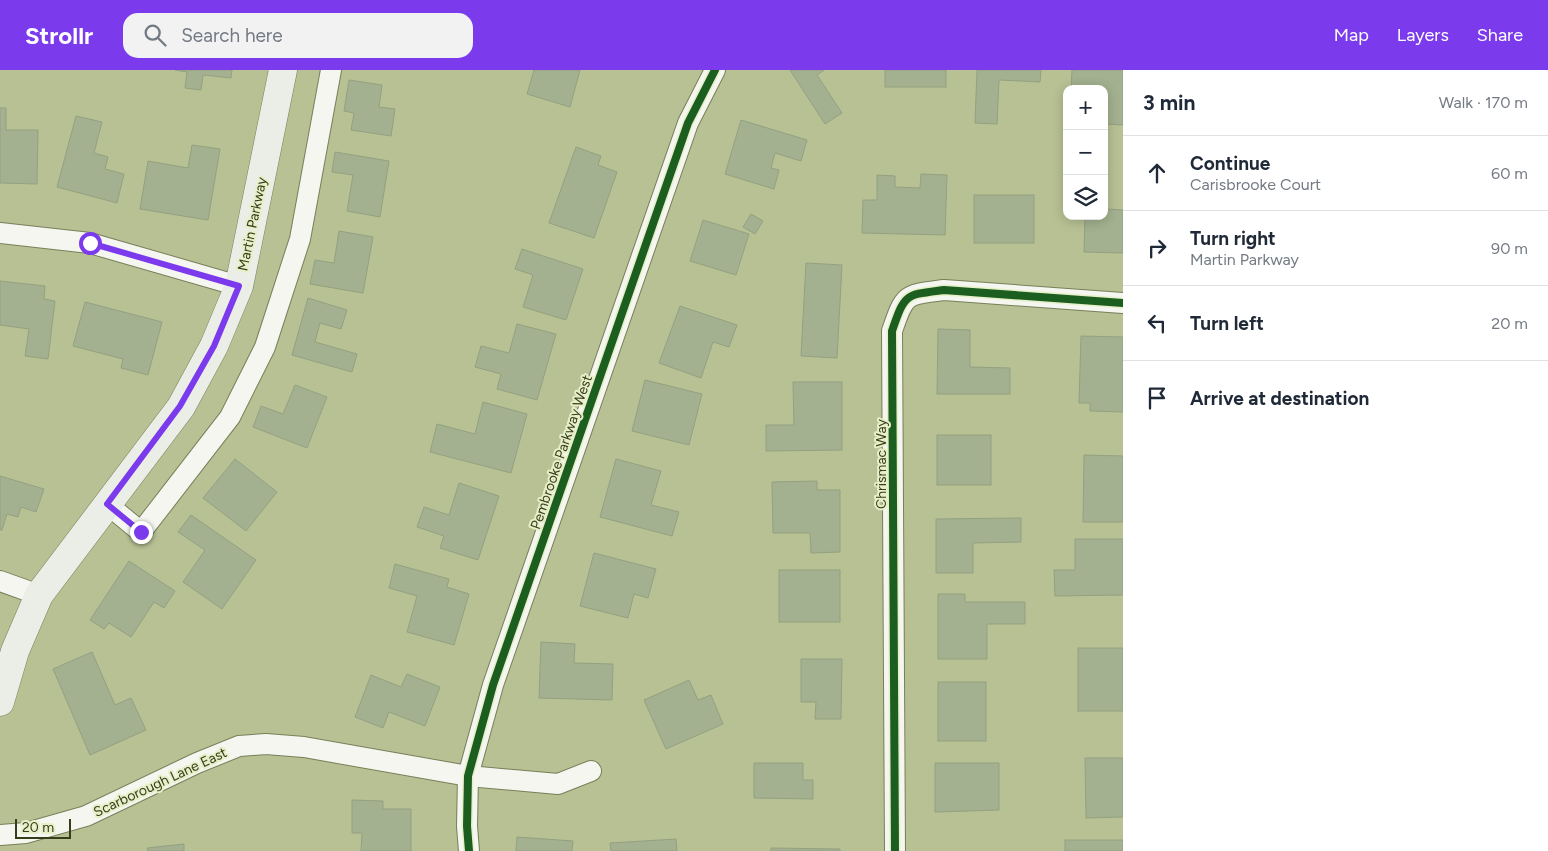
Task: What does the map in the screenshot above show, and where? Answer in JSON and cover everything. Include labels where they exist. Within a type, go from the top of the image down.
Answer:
[{"type":"street","name":"Martin Parkway","points":[[0,702],[15,651],[40,595],[180,406],[214,346],[239,286],[283,70]]},
{"type":"street","points":[[107,504],[141,532],[230,417],[265,347],[300,239],[331,70]]},
{"type":"street","name":"Pembrooke Parkway West","points":[[469,851],[467,826],[468,776],[493,684],[685,132],[715,70]]},
{"type":"street","points":[[0,234],[90,243],[239,286]]},
{"type":"street","name":"Chrismac Way","points":[[895,851],[892,331],[899,310],[905,299],[919,294],[944,290],[1123,303]]},
{"type":"street","points":[[0,581],[40,595]]},
{"type":"street","name":"Scarborough Lane East","points":[[0,835],[26,833],[86,816],[197,763],[239,746],[266,744],[304,747],[468,776],[558,784],[591,771]]},
{"type":"building","points":[[175,70],[232,70],[231,78],[203,75],[201,90],[185,88],[187,72]]},
{"type":"building","points":[[534,70],[580,70],[570,107],[527,94]]},
{"type":"building","points":[[790,70],[824,70],[817,75],[842,113],[825,124]]},
{"type":"building","points":[[885,70],[946,70],[946,87],[885,87]]},
{"type":"building","points":[[977,70],[1041,70],[1040,82],[999,80],[997,124],[975,123]]},
{"type":"building","points":[[1072,70],[1123,70],[1123,125],[1108,124],[1108,85],[1071,85]]},
{"type":"building","points":[[349,80],[382,85],[379,107],[395,109],[391,136],[351,130],[354,113],[344,111]]},
{"type":"building","points":[[0,108],[6,108],[6,130],[38,130],[37,184],[0,183]]},
{"type":"building","points":[[76,116],[102,122],[94,153],[108,157],[105,169],[124,174],[117,203],[57,187]]},
{"type":"building","points":[[741,120],[807,140],[801,161],[775,153],[771,168],[779,170],[774,189],[725,174]]},
{"type":"building","points":[[192,145],[220,149],[208,220],[140,209],[148,161],[188,168]]},
{"type":"building","points":[[576,147],[601,156],[598,165],[617,172],[594,238],[549,223]]},
{"type":"building","points":[[335,152],[389,161],[380,217],[347,211],[353,175],[332,172]]},
{"type":"building","points":[[921,174],[947,175],[945,235],[862,233],[863,200],[877,200],[877,175],[895,176],[895,187],[920,188]]},
{"type":"building","points":[[974,195],[1034,195],[1034,243],[974,243]]},
{"type":"building","points":[[1108,209],[1123,210],[1123,253],[1084,252],[1085,220],[1108,220]]},
{"type":"building","points":[[751,214],[763,221],[755,234],[743,227]]},
{"type":"building","points":[[703,220],[749,234],[736,275],[690,261]]},
{"type":"building","points":[[339,231],[373,237],[363,293],[310,284],[315,260],[334,263]]},
{"type":"building","points":[[522,249],[583,269],[566,320],[523,307],[533,275],[515,269]]},
{"type":"building","points":[[806,263],[842,265],[837,358],[801,356]]},
{"type":"building","points":[[0,281],[45,286],[44,299],[55,301],[48,359],[25,356],[29,329],[0,325]]},
{"type":"building","points":[[308,298],[347,310],[341,329],[320,323],[315,342],[357,354],[352,372],[292,355]]},
{"type":"building","points":[[85,302],[162,322],[148,375],[121,368],[123,359],[73,346]]},
{"type":"building","points":[[680,306],[737,325],[729,347],[713,342],[701,378],[659,363]]},
{"type":"building","points":[[517,324],[556,334],[537,400],[497,389],[501,374],[475,367],[481,346],[509,353]]},
{"type":"building","points":[[938,329],[970,330],[970,367],[1010,368],[1010,394],[937,394]]},
{"type":"building","points":[[1081,336],[1123,337],[1123,412],[1090,411],[1090,403],[1079,403]]},
{"type":"building","points":[[645,380],[702,394],[689,445],[632,431]]},
{"type":"building","points":[[793,382],[842,382],[842,450],[766,451],[766,425],[794,425]]},
{"type":"building","points":[[295,385],[327,397],[307,448],[253,427],[261,406],[283,414]]},
{"type":"building","points":[[483,402],[527,414],[511,473],[430,452],[437,424],[475,434]]},
{"type":"building","points":[[937,435],[991,435],[991,485],[937,485]]},
{"type":"building","points":[[1084,455],[1123,456],[1123,522],[1083,522]]},
{"type":"building","points":[[235,459],[277,492],[246,531],[203,498]]},
{"type":"building","points":[[616,459],[661,471],[651,505],[679,512],[672,536],[600,517]]},
{"type":"building","points":[[0,476],[44,489],[36,512],[21,507],[18,517],[7,514],[2,530],[0,530]]},
{"type":"building","points":[[817,481],[817,490],[840,490],[840,552],[811,553],[810,533],[773,533],[772,482]]},
{"type":"building","points":[[459,483],[499,496],[478,560],[440,548],[444,536],[417,527],[424,507],[449,515]]},
{"type":"building","points":[[191,515],[256,560],[222,609],[183,582],[205,550],[178,532]]},
{"type":"building","points":[[1021,518],[1021,542],[973,543],[973,573],[936,573],[936,519]]},
{"type":"building","points":[[1075,539],[1123,539],[1123,595],[1055,596],[1054,570],[1075,570]]},
{"type":"building","points":[[594,553],[656,569],[648,598],[634,594],[628,618],[580,606]]},
{"type":"building","points":[[129,561],[175,591],[164,608],[154,602],[131,637],[109,623],[104,629],[90,620]]},
{"type":"building","points":[[395,564],[449,579],[447,587],[469,594],[454,645],[407,632],[417,596],[389,588]]},
{"type":"building","points":[[779,570],[840,570],[840,622],[779,622]]},
{"type":"building","points":[[938,594],[965,594],[965,602],[1025,602],[1025,624],[987,624],[987,659],[938,659]]},
{"type":"building","points":[[541,642],[575,644],[574,663],[613,664],[612,700],[539,698]]},
{"type":"building","points":[[1078,648],[1123,648],[1123,711],[1078,711]]},
{"type":"building","points":[[92,652],[115,705],[131,698],[146,730],[90,755],[53,669]]},
{"type":"building","points":[[801,659],[842,659],[841,719],[815,719],[816,702],[801,702]]},
{"type":"building","points":[[407,674],[440,687],[425,726],[389,712],[383,728],[355,717],[371,675],[401,687]]},
{"type":"building","points":[[689,680],[698,700],[711,695],[723,724],[666,749],[644,700]]},
{"type":"building","points":[[938,682],[986,682],[986,741],[938,741]]},
{"type":"building","points":[[1085,758],[1123,758],[1123,817],[1086,818]]},
{"type":"building","points":[[754,763],[803,763],[803,780],[813,780],[813,799],[754,798]]},
{"type":"building","points":[[935,763],[999,763],[999,810],[935,812]]},
{"type":"building","points":[[352,800],[383,801],[383,809],[411,809],[411,851],[361,851],[362,833],[352,833]]},
{"type":"building","points":[[517,837],[573,841],[572,851],[516,851]]},
{"type":"building","points":[[676,839],[677,851],[611,851],[610,843]]},
{"type":"building","points":[[1065,840],[1123,840],[1123,851],[1065,851]]},
{"type":"building","points":[[184,844],[184,851],[148,851],[147,848]]},
{"type":"building","points":[[771,848],[840,849],[840,851],[771,851]]},
{"type":"cycle path","points":[[469,851],[467,826],[468,776],[493,685],[688,123],[715,70]]},
{"type":"cycle path","points":[[895,851],[892,331],[900,309],[908,298],[914,295],[944,290],[1123,303]]},
{"type":"route","points":[[90,243],[239,286],[214,346],[180,406],[107,504],[141,532]]}]
